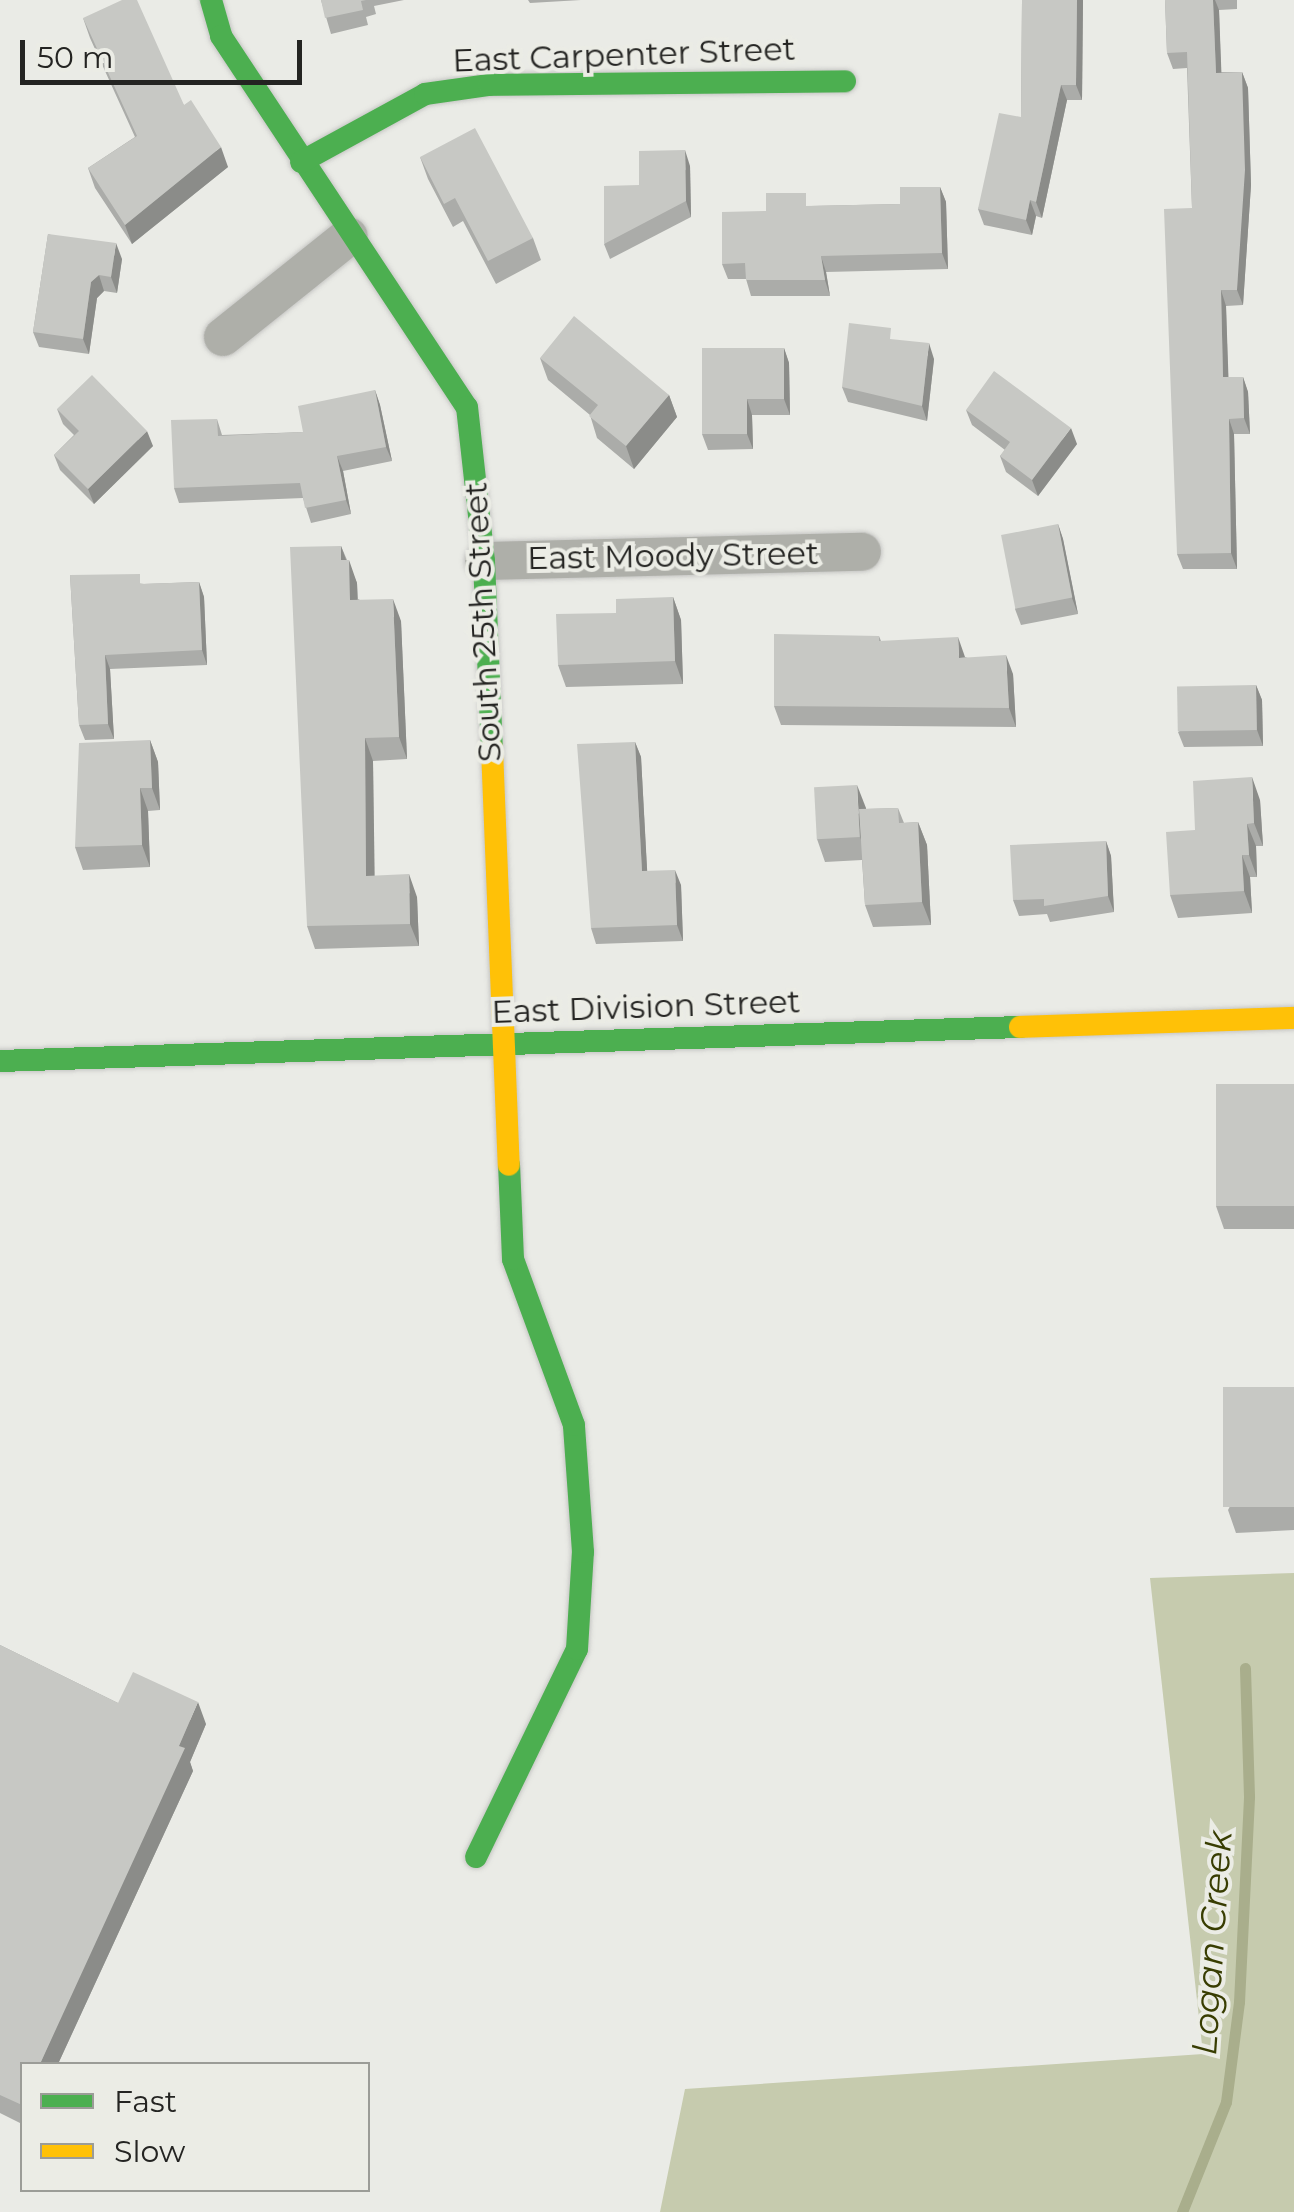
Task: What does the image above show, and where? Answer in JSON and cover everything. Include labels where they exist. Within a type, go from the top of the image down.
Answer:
[{"type":"street","name":"South 25th Street","points":[[211,0],[221,36],[349,236],[468,407],[484,561],[513,1259],[574,1425],[583,1552],[577,1648],[476,1857]]},
{"type":"street","name":"East Carpenter Street","points":[[301,162],[352,130],[441,92],[489,85],[845,81]]},
{"type":"street","points":[[224,336],[349,236]]},
{"type":"street","name":"East Moody Street","points":[[484,561],[862,552]]},
{"type":"street","name":"East Division Street","points":[[0,1061],[1294,1018]]},
{"type":"green space","points":[[1294,1573],[1294,2212],[660,2212],[685,2089],[1203,2054],[1150,1578]]},
{"type":"building","points":[[122,0],[137,0],[184,105],[191,100],[221,147],[125,225],[88,168],[137,136],[83,18]]},
{"type":"building","points":[[321,0],[366,0],[361,1],[363,10],[325,18]]},
{"type":"building","points":[[1022,0],[1077,0],[1076,85],[1061,85],[1036,202],[1030,200],[1026,220],[978,209],[999,113],[1021,117]]},
{"type":"building","points":[[1165,0],[1213,0],[1216,73],[1242,72],[1245,170],[1237,290],[1221,290],[1223,377],[1243,377],[1244,418],[1229,419],[1231,553],[1177,554],[1164,209],[1192,208],[1187,52],[1167,53]]},
{"type":"building","points":[[475,128],[533,238],[488,261],[455,198],[444,204],[420,157]]},
{"type":"building","points":[[685,150],[686,201],[604,244],[604,186],[639,185],[639,151]]},
{"type":"building","points":[[900,187],[940,187],[942,253],[821,256],[825,280],[746,280],[745,263],[722,264],[722,212],[766,211],[766,193],[806,193],[806,206],[900,204]]},
{"type":"building","points":[[48,234],[116,243],[111,277],[99,275],[91,282],[83,339],[33,332]]},
{"type":"building","points":[[574,316],[669,395],[626,446],[589,416],[598,405],[540,358]]},
{"type":"building","points":[[849,323],[891,328],[890,339],[929,343],[922,406],[842,387]]},
{"type":"building","points":[[702,348],[784,348],[784,399],[747,399],[747,434],[702,434]]},
{"type":"building","points":[[994,371],[1071,428],[1032,480],[1000,456],[1010,442],[966,410]]},
{"type":"building","points":[[92,375],[147,431],[88,489],[54,455],[79,431],[57,409]]},
{"type":"building","points":[[375,390],[386,447],[337,456],[346,500],[305,508],[300,483],[174,488],[171,420],[217,419],[218,436],[303,432],[298,406]]},
{"type":"building","points":[[1058,524],[1072,598],[1015,609],[1001,535]]},
{"type":"building","points":[[341,546],[341,560],[349,560],[350,600],[393,599],[399,737],[365,738],[366,876],[409,874],[410,924],[307,926],[290,547]]},
{"type":"building","points":[[140,574],[140,584],[199,582],[202,650],[105,655],[108,724],[79,725],[70,575]]},
{"type":"building","points":[[673,597],[675,661],[558,665],[556,614],[616,613],[616,599]]},
{"type":"building","points":[[774,634],[879,636],[879,641],[958,637],[959,658],[1006,655],[1009,708],[774,706]]},
{"type":"building","points":[[1256,685],[1257,730],[1178,731],[1177,686]]},
{"type":"building","points":[[150,740],[152,788],[140,788],[142,845],[75,847],[79,743]]},
{"type":"building","points":[[635,742],[642,871],[675,870],[677,925],[591,928],[577,744]]},
{"type":"building","points":[[1252,777],[1254,823],[1247,824],[1249,855],[1242,855],[1244,891],[1170,895],[1166,832],[1195,830],[1193,781]]},
{"type":"building","points":[[857,785],[860,837],[817,839],[814,787]]},
{"type":"building","points":[[898,808],[899,823],[918,822],[922,902],[865,905],[859,809]]},
{"type":"building","points":[[1106,841],[1108,896],[1044,906],[1044,899],[1013,900],[1010,845]]},
{"type":"building","points":[[1216,1084],[1294,1084],[1294,1206],[1216,1206]]},
{"type":"building","points":[[1223,1387],[1294,1387],[1294,1507],[1223,1507]]},
{"type":"building","points":[[0,1645],[118,1703],[133,1672],[198,1702],[179,1746],[185,1748],[41,2062],[20,2062],[20,2104],[0,2095]]},
{"type":"waterway","name":"Logan Creek","points":[[1182,2212],[1226,2102],[1239,2002],[1249,1796],[1245,1668]]},
{"type":"traffic: fast","points":[[211,0],[221,36],[467,407],[484,561],[492,749]]},
{"type":"traffic: fast","points":[[301,162],[425,94],[489,85],[845,81]]},
{"type":"traffic: fast","points":[[0,1061],[1020,1027]]},
{"type":"traffic: fast","points":[[476,1857],[577,1649],[583,1552],[574,1425],[513,1259],[509,1165]]},
{"type":"traffic: slow","points":[[492,749],[509,1165]]},
{"type":"traffic: slow","points":[[1020,1027],[1294,1018]]}]
